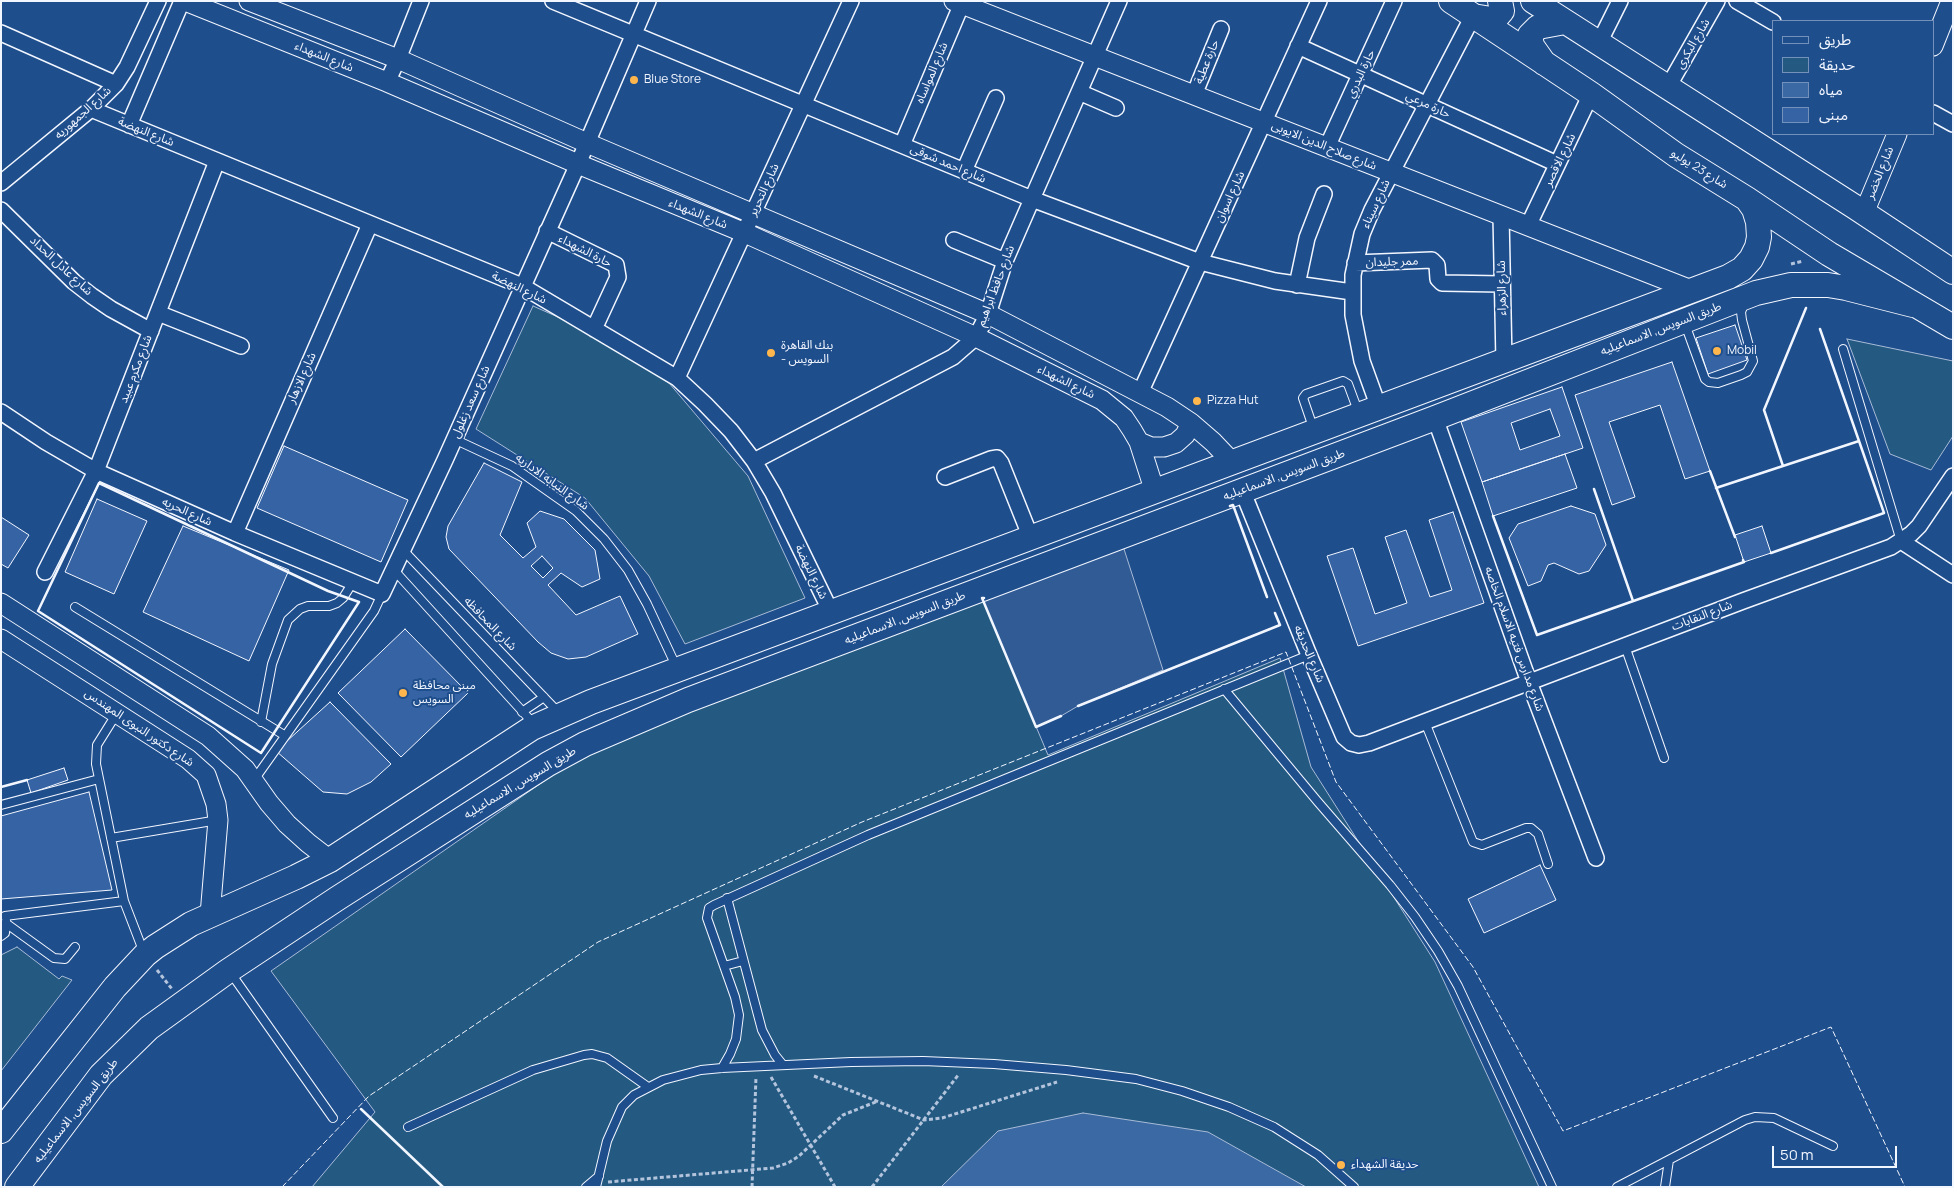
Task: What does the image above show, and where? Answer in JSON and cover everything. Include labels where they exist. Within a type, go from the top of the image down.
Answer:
[{"type":"main road","name":"شارع 23 يوليو","points":[[1451,1],[1591,94],[1676,155],[1747,199],[1834,258],[1953,328]]},
{"type":"main road","points":[[1473,16],[1496,18],[1502,11],[1500,1]]},
{"type":"main road","points":[[1533,1],[1953,272]]},
{"type":"main road","points":[[1544,63],[1532,46],[1530,36],[1538,28],[1565,22]]},
{"type":"main road","name":"طريق السويس, الاسماعيليه","points":[[1,1131],[115,987],[145,955],[191,924],[330,860],[528,724],[565,713],[1728,278],[1742,269],[1751,259],[1757,247],[1759,237],[1758,222],[1754,210],[1747,199]]},
{"type":"main road","points":[[1742,269],[1753,275],[1756,280],[1756,293]]},
{"type":"main road","name":"طريق السويس, الاسماعيليه","points":[[17,1187],[101,1075],[124,1050],[149,1028],[228,970],[338,898],[548,764],[585,744],[688,700],[1435,418],[1756,293],[1791,285],[1828,285],[1913,305]]},
{"type":"main road","points":[[565,713],[572,733],[585,744]]},
{"type":"main road","points":[[528,724],[533,736],[545,747],[548,755],[548,764]]},
{"type":"street","name":"شارع الجمهوريه","points":[[1,183],[90,109],[116,84],[127,67],[158,1]]},
{"type":"street","points":[[129,125],[184,1]]},
{"type":"street","name":"شارع الشهداء","points":[[184,1],[387,82],[744,233],[976,337],[1102,400],[1124,418],[1139,442],[1155,492]]},
{"type":"street","name":"شارع الشهداء","points":[[249,1],[398,59],[586,144],[988,314],[1167,407],[1191,423],[1233,463]]},
{"type":"street","points":[[387,82],[421,1]]},
{"type":"street","name":"شارع احمد شوقى","points":[[553,1],[1032,199],[1200,262],[1253,276],[1298,285],[1352,292]]},
{"type":"street","name":"شارع سعد زغلول","points":[[382,594],[578,164],[648,1]]},
{"type":"street","name":"شارع التحرير","points":[[677,378],[851,1]]},
{"type":"street","name":"شارع حافظ ابراهيم","points":[[754,462],[953,357],[976,337],[988,314],[1005,261],[1118,1]]},
{"type":"street","name":"شارع اسوان","points":[[1140,393],[1319,1]]},
{"type":"street","name":"حارة البدري","points":[[1328,147],[1394,1]]},
{"type":"street","points":[[1599,44],[1620,1]]},
{"type":"street","name":"شارع البكرى","points":[[1668,87],[1717,1]]},
{"type":"street","points":[[1737,1],[1772,21]]},
{"type":"street","points":[[1934,44],[1951,1]]},
{"type":"street","name":"شارع صلاح الدين الايوبى","points":[[959,2],[1694,291]]},
{"type":"street","name":"شارع المواساه","points":[[902,145],[959,2]]},
{"type":"street","name":"شارع سيناء","points":[[1370,412],[1362,361],[1356,338],[1352,292],[1355,263],[1362,234],[1391,172],[1473,16]]},
{"type":"street","name":"حارة عطية","points":[[1194,95],[1221,29]]},
{"type":"street","points":[[1,32],[116,84]]},
{"type":"street","name":"حارة مرعي","points":[[1298,46],[1558,164]]},
{"type":"street","points":[[1079,92],[1116,108]]},
{"type":"street","name":"شارع الاقصر","points":[[1528,226],[1591,94]]},
{"type":"street","points":[[964,171],[996,98]]},
{"type":"street","name":"شارع النهضة","points":[[90,109],[522,286],[677,378],[731,431],[754,462],[773,493],[831,612]]},
{"type":"street","points":[[1934,114],[1953,124]]},
{"type":"street","name":"شارع الخضر","points":[[1864,213],[1897,135]]},
{"type":"street","name":"شارع مكرم عبيد","points":[[45,572],[96,471],[218,161]]},
{"type":"street","points":[[1298,285],[1307,238],[1324,194]]},
{"type":"street","name":"شارع عادل الحداد","points":[[1,210],[74,282],[111,309],[151,330]]},
{"type":"street","name":"شارع الزهراء","points":[[1501,215],[1504,362]]},
{"type":"street","name":"شارع الازهار","points":[[235,533],[370,224]]},
{"type":"street","name":"حارة الشهداء","points":[[547,231],[616,266],[618,277],[594,329]]},
{"type":"street","points":[[954,240],[1005,261]]},
{"type":"street","name":"ممر جليدان","points":[[1355,263],[1428,260],[1437,265],[1438,279],[1442,283],[1502,284]]},
{"type":"street","points":[[158,313],[241,346]]},
{"type":"street","name":"شارع الحريه","points":[[1,412],[46,442],[96,471],[235,533],[382,594]]},
{"type":"street","name":"شارع مدارس فتيه الاسلام الخاصه","points":[[1435,418],[1529,682],[1596,858]]},
{"type":"street","points":[[1139,442],[1151,447],[1164,448],[1176,443],[1186,435],[1191,423]]},
{"type":"street","points":[[945,477],[997,458],[1001,463],[1031,538]]},
{"type":"street","name":"شارع النقابات","points":[[1425,722],[1891,546],[1901,541],[1919,526],[1953,476]]},
{"type":"street","name":"شارع الحديقه","points":[[1242,490],[1344,737],[1351,743],[1359,745],[1425,722]]},
{"type":"street","points":[[1901,541],[1953,575]]},
{"type":"street","points":[[1,638],[9,608],[208,736],[230,754],[254,780],[269,803],[287,824],[330,860]]},
{"type":"street","name":"شارع دكتور النبوى المهندس","points":[[1,638],[188,759],[206,776],[216,804],[218,820],[210,915]]},
{"type":"street","points":[[206,776],[230,754]]},
{"type":"lane","points":[[1684,320],[1705,379],[1709,382],[1718,383],[1742,375],[1752,367],[1753,361],[1741,312],[1749,297],[1756,293]]},
{"type":"lane","points":[[1843,350],[1901,541]]},
{"type":"lane","points":[[1315,432],[1303,396],[1340,381],[1348,384],[1370,412]]},
{"type":"lane","name":"شارع النيابه الاداريه","points":[[454,439],[512,466],[576,511],[604,538],[628,570],[642,595],[677,670]]},
{"type":"lane","name":"شارع المحافظه","points":[[403,550],[544,697],[565,713]]},
{"type":"lane","points":[[394,569],[528,724],[544,697]]},
{"type":"lane","points":[[261,722],[272,664],[288,620],[300,609],[308,606],[329,606],[337,603],[343,598],[353,582]]},
{"type":"lane","name":"شارع سعد زغلول","points":[[254,780],[284,735],[374,611],[382,594]]},
{"type":"lane","points":[[75,607],[284,735]]},
{"type":"lane","points":[[1625,646],[1664,758]]},
{"type":"lane","points":[[722,1068],[736,1039],[739,1016],[735,997],[707,918],[707,912],[714,905],[868,836],[1309,655]]},
{"type":"lane","points":[[1224,689],[1318,802],[1390,884],[1438,951],[1458,986],[1552,1187]]},
{"type":"lane","points":[[117,713],[97,745],[95,754],[124,901],[145,955]]},
{"type":"lane","points":[[1425,722],[1473,842],[1482,845],[1526,828],[1531,828],[1538,834],[1548,864]]},
{"type":"lane","points":[[1,805],[99,778]]},
{"type":"lane","points":[[111,838],[218,820]]},
{"type":"lane","points":[[727,898],[756,1013],[770,1046],[783,1065]]},
{"type":"lane","points":[[75,946],[69,957],[65,959],[54,958],[7,924],[3,915],[124,901]]},
{"type":"lane","points":[[1,936],[5,933],[7,924]]},
{"type":"lane","points":[[724,966],[743,961]]},
{"type":"lane","points":[[228,970],[333,1118]]},
{"type":"lane","points":[[739,1016],[756,1013]]},
{"type":"lane","points":[[408,1127],[533,1070],[584,1054],[607,1058],[648,1087]]},
{"type":"lane","points":[[586,1187],[598,1182],[607,1141],[622,1107],[634,1095],[648,1087],[680,1075],[722,1068],[923,1061],[1081,1072],[1136,1080],[1182,1091],[1229,1107],[1274,1127],[1318,1155],[1354,1187]]},
{"type":"lane","points":[[1617,1187],[1745,1120],[1755,1117],[1774,1118],[1833,1146]]},
{"type":"lane","points":[[1665,1187],[1670,1160]]},
{"type":"path","points":[[1791,285],[1791,263],[1805,261],[1799,256]]},
{"type":"path","points":[[145,955],[184,1003]]},
{"type":"path","points":[[872,1187],[966,1063]]},
{"type":"path","points":[[783,1065],[924,1120],[942,1118],[966,1111],[1049,1085],[1081,1072]]},
{"type":"path","points":[[760,1066],[835,1187]]},
{"type":"path","points":[[752,1187],[760,1066]]},
{"type":"path","points":[[598,1182],[773,1168],[788,1163],[798,1156],[843,1115],[878,1101]]},
{"type":"green space","points":[[533,306],[576,325],[669,383],[748,476],[805,598],[685,644],[649,576],[585,498],[476,429]]},
{"type":"green space","points":[[1847,339],[1953,361],[1953,436],[1931,470],[1890,454]]},
{"type":"green space","points":[[982,598],[1048,755],[1280,658],[1311,767],[1435,962],[1539,1187],[312,1187],[375,1112],[271,971],[590,749]]},
{"type":"green space","points":[[17,947],[59,979],[62,976],[72,980],[1,1071],[1,955]]},
{"type":"shaded area","points":[[1123,546],[1163,670],[1078,706],[1036,727],[982,598]]},
{"type":"water","points":[[1083,1113],[1208,1132],[1306,1187],[941,1187],[998,1131]]},
{"type":"building","points":[[1735,325],[1747,360],[1708,374],[1696,338]]},
{"type":"building","points":[[1672,362],[1710,471],[1685,479],[1660,405],[1609,422],[1635,497],[1612,505],[1575,395]]},
{"type":"building","points":[[1562,387],[1583,448],[1482,482],[1461,422]],"holes":[[[1550,409],[1560,436],[1520,450],[1511,423]]]},
{"type":"building","points":[[284,446],[408,500],[381,562],[257,508]]},
{"type":"building","points":[[1565,454],[1577,488],[1493,516],[1482,482]]},
{"type":"building","points":[[484,463],[522,482],[500,535],[523,558],[536,547],[527,523],[540,511],[564,519],[595,550],[600,579],[582,587],[561,573],[548,585],[576,615],[620,596],[638,634],[586,657],[568,659],[551,653],[538,642],[449,549],[446,537],[448,526]],"holes":[[[542,556],[553,568],[543,578],[531,566]]]},
{"type":"building","points":[[97,499],[147,521],[114,594],[65,572]]},
{"type":"building","points":[[1571,506],[1595,514],[1606,545],[1589,571],[1579,574],[1554,563],[1548,565],[1541,581],[1528,586],[1509,538],[1518,524]]},
{"type":"building","points":[[1453,512],[1484,603],[1358,646],[1327,556],[1353,548],[1375,614],[1407,603],[1385,537],[1406,530],[1430,597],[1452,590],[1429,520]]},
{"type":"building","points":[[1,517],[29,535],[8,568],[1,564]]},
{"type":"building","points":[[183,526],[289,570],[249,661],[143,612]]},
{"type":"building","points":[[1762,526],[1771,553],[1744,562],[1735,535]]},
{"type":"building","name":"مبنى محافظة السويس","points":[[405,629],[468,693],[401,757],[338,693]]},
{"type":"building","points":[[330,702],[391,764],[371,782],[347,794],[323,792],[276,751]]},
{"type":"building","points":[[64,768],[68,780],[31,793],[27,780]]},
{"type":"building","points":[[89,792],[112,890],[1,899],[1,816]]},
{"type":"building","points":[[1540,865],[1556,900],[1484,933],[1468,899]]},
{"type":"fence","points":[[282,1187],[369,1096],[598,942],[862,822],[1286,652],[1336,782],[1473,967],[1563,1131],[1831,1027],[1905,1187]]},
{"type":"wall","points":[[1783,466],[1764,410],[1806,308]]},
{"type":"wall","points":[[1820,329],[1859,441]]},
{"type":"wall","points":[[1716,488],[1859,441],[1884,513],[1771,553]]},
{"type":"wall","points":[[1710,471],[1735,537]]},
{"type":"wall","points":[[99,483],[328,591],[359,602],[261,753],[38,611],[99,483]]},
{"type":"wall","points":[[1594,489],[1633,601]]},
{"type":"wall","points":[[1230,506],[1233,505],[1267,597]]},
{"type":"wall","points":[[1493,516],[1537,635],[1744,562],[1743,560]]},
{"type":"wall","points":[[984,598],[982,598],[1036,727],[1061,716]]},
{"type":"wall","points":[[1078,706],[1280,625],[1275,613]]},
{"type":"wall","points":[[1,787],[27,780]]},
{"type":"wall","points":[[361,1109],[443,1187]]},
{"type":"place","name":"Blue Store","points":[[634,80]]},
{"type":"place","name":"Mobil","points":[[1717,351]]},
{"type":"place","name":"بنك القاهرة - السويس","points":[[771,353]]},
{"type":"place","name":"Pizza Hut","points":[[1197,401]]},
{"type":"place","name":"مبنى محافظة السويس","points":[[403,693]]},
{"type":"place","name":"حديقة الشهداء","points":[[1341,1165]]}]
